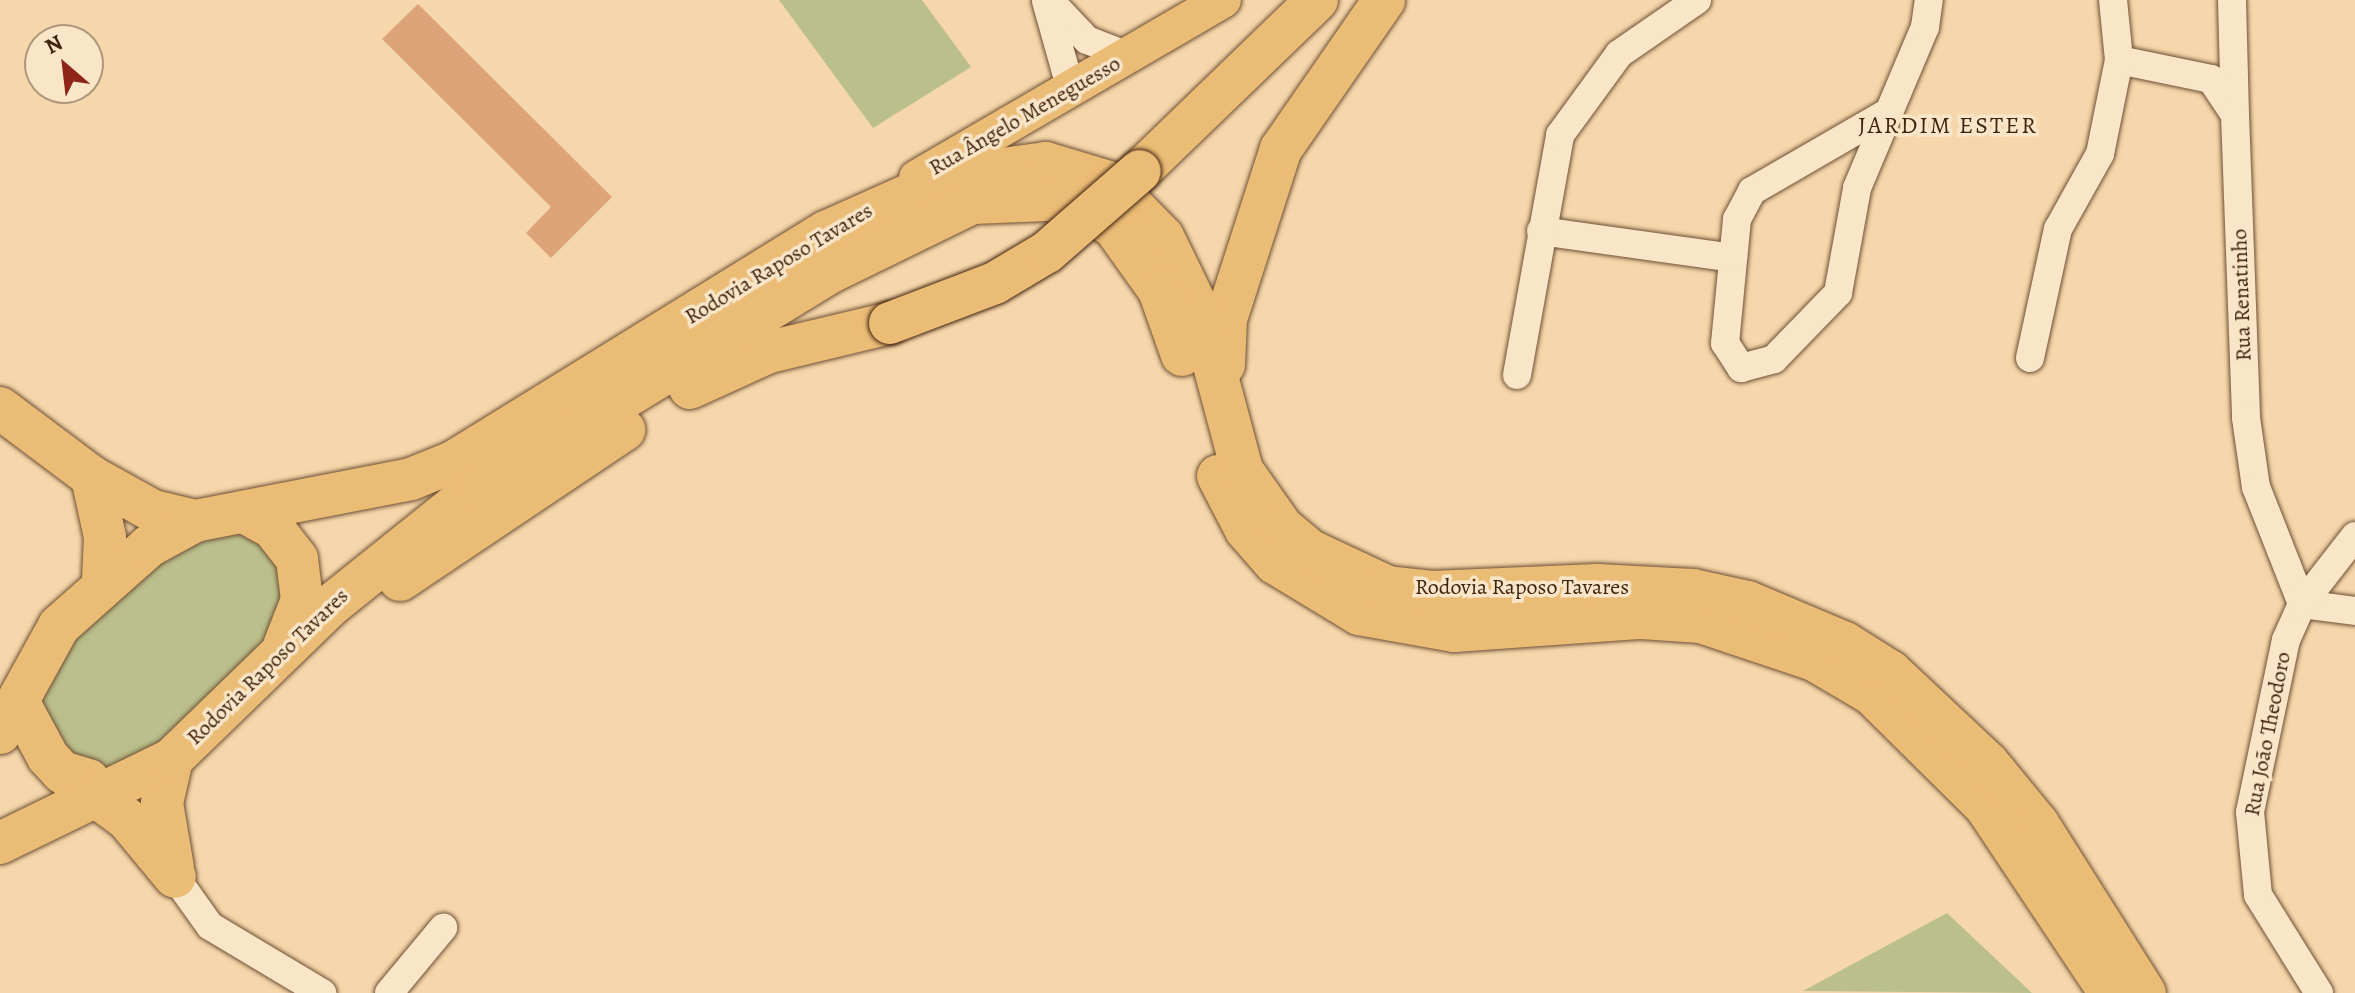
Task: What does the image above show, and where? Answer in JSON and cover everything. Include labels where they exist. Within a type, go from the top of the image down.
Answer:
[{"type":"highway","points":[[289,649],[696,383],[769,352],[890,323],[995,283],[1047,252],[1140,171],[1317,0]]},
{"type":"highway","points":[[1222,402],[1226,319],[1281,149],[1384,0]]},
{"type":"highway","name":"Rodovia Raposo Tavares","points":[[10,718],[59,626],[103,579],[195,521],[411,479],[453,462],[826,232],[913,189],[980,169],[1046,163],[1109,182],[1147,215],[1183,268],[1222,402],[1259,498],[1309,550],[1349,572],[1432,592],[1597,585],[1693,590],[1798,621],[1880,665],[1967,741],[2038,824],[2145,993]]},
{"type":"highway","name":"Rodovia Raposo Tavares","points":[[0,843],[116,792],[172,759],[393,551],[477,488],[829,273],[972,203],[1047,200],[1082,207],[1141,257],[1174,322],[1225,493],[1265,552],[1315,594],[1359,614],[1454,631],[1642,618],[1701,622],[1814,660],[1872,694],[1986,807],[2110,993]]},
{"type":"highway","points":[[0,408],[92,477],[153,511],[195,521]]},
{"type":"highway","points":[[92,477],[105,537],[103,579]]},
{"type":"highway","points":[[244,512],[292,547],[302,576],[302,600],[289,649]]},
{"type":"highway","points":[[10,718],[62,772],[116,792],[175,877]]},
{"type":"highway","points":[[172,759],[162,803],[175,877]]},
{"type":"main road","name":"Rua Ângelo Meneguesso","points":[[826,232],[1223,0]]},
{"type":"street","points":[[1047,0],[1087,40],[1128,56]]},
{"type":"street","points":[[1047,0],[1071,90]]},
{"type":"street","points":[[1517,375],[1560,135],[1581,99],[1619,54],[1697,0]]},
{"type":"street","points":[[1885,114],[1752,191],[1737,219],[1725,343],[1741,368],[1752,368],[1774,359],[1838,293],[1853,201],[1885,114],[1925,27],[1929,0]]},
{"type":"street","points":[[2030,358],[2058,229],[2100,154],[2119,60],[2113,0]]},
{"type":"street","name":"Rua Renatinho","points":[[2232,0],[2246,418],[2256,487],[2302,604]]},
{"type":"street","points":[[2119,60],[2211,79],[2235,115]]},
{"type":"street","points":[[1541,231],[1733,258]]},
{"type":"street","name":"Rua João Theodoro","points":[[2319,993],[2258,895],[2248,851],[2286,642],[2302,604],[2355,536]]},
{"type":"street","points":[[2302,604],[2355,611]]},
{"type":"street","points":[[175,877],[210,926],[322,993]]},
{"type":"street","points":[[389,993],[443,928]]},
{"type":"green space","points":[[779,0],[922,0],[971,67],[873,128]]},
{"type":"green space","points":[[222,532],[254,532],[293,569],[267,653],[132,764],[95,769],[61,752],[42,704],[63,644],[175,548]]},
{"type":"green space","points":[[1947,913],[2032,993],[1803,991]]},
{"type":"building","points":[[418,4],[612,197],[551,258],[526,233],[551,207],[382,39]]},
{"type":"district","name":"JARDIM ESTER","points":[[1948,126]]}]
